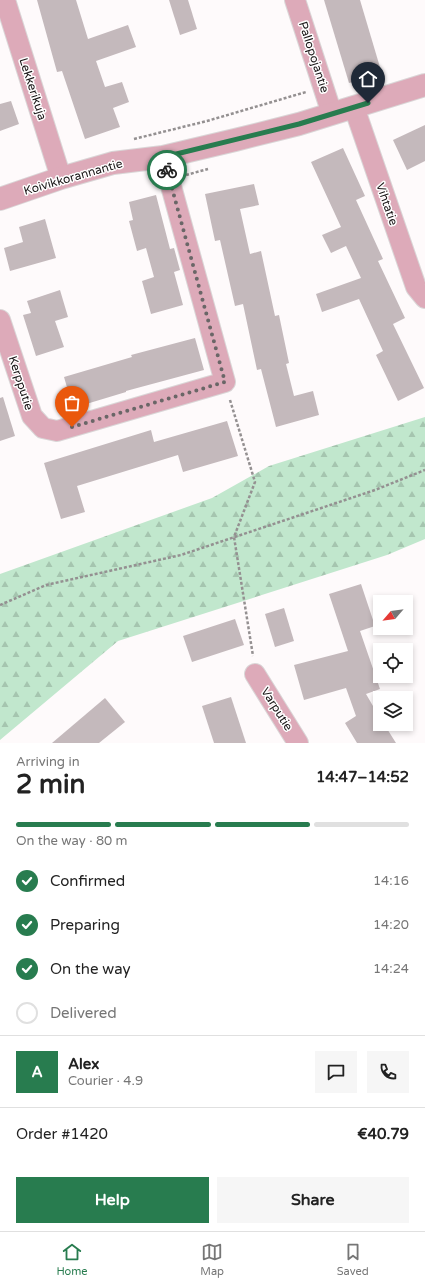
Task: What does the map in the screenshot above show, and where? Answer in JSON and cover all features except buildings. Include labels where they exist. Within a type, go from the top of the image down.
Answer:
[{"type":"street","name":"Lekkerikuja","points":[[5,0],[61,178]]},
{"type":"street","name":"Pallopojantie","points":[[295,0],[332,114]]},
{"type":"street","name":"Koivikkorannantie","points":[[0,198],[113,163],[164,157],[270,131],[332,114],[425,85]]},
{"type":"street","name":"Vihtatie","points":[[354,107],[416,287],[425,298]]},
{"type":"street","points":[[164,157],[225,382]]},
{"type":"street","name":"Kerpputie","points":[[0,320],[32,416],[43,428],[57,431],[225,382]]},
{"type":"street","name":"Varputie","points":[[255,674],[298,743]]},
{"type":"path","points":[[225,382],[255,482],[234,537],[255,674]]},
{"type":"path","points":[[0,605],[46,585],[182,555],[375,490],[425,470]]},
{"type":"green space","points":[[425,417],[425,539],[387,555],[118,641],[0,740],[0,574],[212,498],[269,466]]},
{"type":"way so far","points":[[72,427],[225,382],[167,170]]},
{"type":"route","points":[[167,170],[164,157],[299,124],[368,103]]}]
